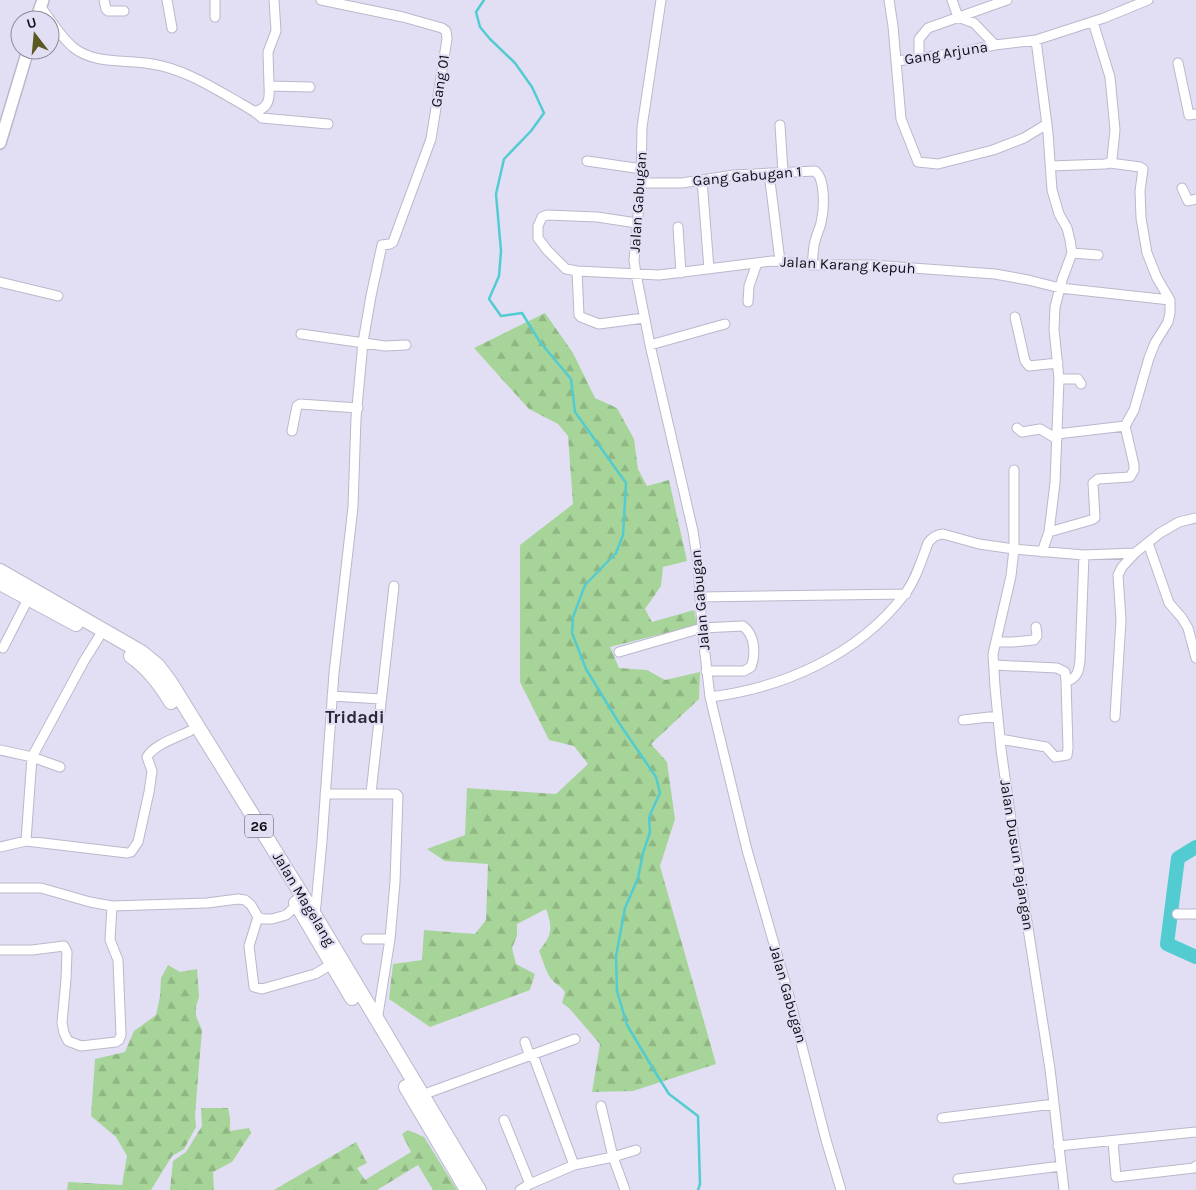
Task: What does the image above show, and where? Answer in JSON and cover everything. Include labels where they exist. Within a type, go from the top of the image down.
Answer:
[{"type":"highway","name":"Jalan Magelang","points":[[0,571],[113,635],[141,652],[158,666],[315,916],[422,1095],[467,1190]]},
{"type":"highway","name":"Jalan Magelang","points":[[0,583],[99,637],[133,658],[148,671],[163,689],[448,1149],[479,1190]]},
{"type":"main road","points":[[0,143],[25,60]]},
{"type":"street","points":[[104,0],[108,11],[124,11]]},
{"type":"street","points":[[167,0],[172,28]]},
{"type":"street","points":[[215,0],[215,17]]},
{"type":"street","points":[[256,111],[264,108],[268,103],[268,52],[276,31],[274,0]]},
{"type":"street","name":"Gang 01","points":[[321,0],[442,28],[447,33],[431,139],[393,242],[382,245],[363,342]]},
{"type":"street","name":"Jalan Gabugan","points":[[661,0],[642,127],[642,168],[634,260],[636,274],[644,318],[693,531],[698,564],[702,628],[710,697],[747,850],[791,1005],[840,1190]]},
{"type":"street","points":[[889,0],[897,61],[901,119],[918,162],[938,164],[993,150],[1024,138],[1047,124]]},
{"type":"street","points":[[952,0],[958,17]]},
{"type":"street","points":[[919,58],[919,39],[928,28],[1007,0]]},
{"type":"street","points":[[958,17],[974,23],[995,45],[1036,40],[1093,22],[1148,0]]},
{"type":"street","points":[[42,3],[73,48],[83,54],[96,58],[154,64],[183,73],[256,111],[262,118],[328,124]]},
{"type":"street","points":[[1093,22],[1110,77],[1115,130],[1110,163]]},
{"type":"street","points":[[1036,40],[1047,124],[1054,201],[1066,228],[1072,253],[1055,307],[1054,329],[1059,379],[1055,483],[1049,532],[1042,552]]},
{"type":"street","name":"Gang Arjuna","points":[[897,61],[995,45]]},
{"type":"street","points":[[1178,63],[1189,116],[1196,114]]},
{"type":"street","points":[[269,86],[310,87]]},
{"type":"street","points":[[780,125],[783,172]]},
{"type":"street","points":[[587,161],[642,168]]},
{"type":"street","points":[[1049,532],[1095,518],[1093,483],[1098,479],[1130,477],[1134,470],[1126,426],[1140,396],[1142,380],[1155,343],[1168,322],[1170,300],[1157,278],[1147,253],[1141,218],[1140,191],[1143,169],[1110,163],[1051,166]]},
{"type":"street","name":"Gang Gabugan 1","points":[[641,183],[682,182],[734,175],[815,171],[821,179],[824,205],[822,222],[814,245],[812,265]]},
{"type":"street","points":[[770,173],[780,261]]},
{"type":"street","points":[[702,180],[709,269]]},
{"type":"street","points":[[1182,188],[1186,200],[1196,199]]},
{"type":"street","points":[[637,223],[547,215],[542,217],[538,226],[538,238],[566,269],[577,271],[580,318],[599,324],[644,318]]},
{"type":"street","points":[[678,227],[681,273]]},
{"type":"street","points":[[1072,253],[1098,255]]},
{"type":"street","name":"Jalan Karang Kepuh","points":[[577,271],[659,275],[780,261],[812,265],[872,266],[996,274],[1060,288],[1170,300]]},
{"type":"street","points":[[748,302],[749,286],[757,263]]},
{"type":"street","points":[[0,282],[58,296]]},
{"type":"street","points":[[1015,317],[1025,361],[1029,366],[1058,363]]},
{"type":"street","points":[[650,345],[725,324]]},
{"type":"street","points":[[301,334],[385,346],[406,346]]},
{"type":"street","points":[[315,916],[332,696],[353,507],[363,342]]},
{"type":"street","points":[[1059,379],[1078,379],[1081,384]]},
{"type":"street","points":[[292,431],[297,406],[300,404],[358,408]]},
{"type":"street","points":[[1017,428],[1022,432],[1040,429],[1057,436],[1126,426]]},
{"type":"street","name":"Jalan Dusun Pajangan","points":[[1014,470],[1014,549],[1009,584],[996,642],[994,665],[1000,739],[1050,1069],[1064,1190]]},
{"type":"street","points":[[1115,717],[1121,620],[1118,575],[1122,567],[1135,553],[1160,533],[1179,522],[1196,518]]},
{"type":"street","points":[[710,697],[745,691],[781,681],[848,648],[875,626],[906,594],[928,543],[937,535],[949,536],[979,544],[1042,552],[1084,555],[1135,553]]},
{"type":"street","points":[[1148,543],[1169,603],[1188,628],[1196,658]]},
{"type":"street","points":[[1066,682],[1073,680],[1077,676],[1079,668],[1084,555]]},
{"type":"street","points":[[371,793],[394,586]]},
{"type":"street","points":[[700,597],[906,594]]},
{"type":"street","points":[[2,648],[28,599]]},
{"type":"street","points":[[618,652],[702,628],[743,626],[749,630],[753,640],[753,662],[751,668],[744,671],[706,671]]},
{"type":"street","points":[[996,642],[1034,640],[1037,636],[1036,627]]},
{"type":"street","points":[[26,841],[32,757],[84,660],[99,637]]},
{"type":"street","points":[[994,665],[1057,668],[1065,672],[1066,682],[1067,755],[1055,757],[1046,748],[1000,739]]},
{"type":"street","points":[[332,696],[381,699]]},
{"type":"street","points":[[963,720],[998,716]]},
{"type":"street","points":[[0,847],[26,841],[131,852],[138,842],[149,792],[152,771],[147,756],[149,752],[190,732]]},
{"type":"street","points":[[0,750],[60,766]]},
{"type":"street","points":[[325,794],[371,793],[396,794],[398,796],[395,882],[390,940],[377,1021]]},
{"type":"street","points":[[0,888],[41,888],[90,902],[112,906],[207,903],[238,899],[245,900],[251,905],[258,917],[262,919],[278,918],[286,915],[297,905]]},
{"type":"street","points":[[0,950],[32,950],[64,946],[66,952],[66,979],[62,1023],[68,1041],[81,1046],[116,1042],[121,1035],[119,968],[110,940],[112,906]]},
{"type":"street","points":[[1177,914],[1196,914]]},
{"type":"street","points":[[258,917],[249,946],[254,987],[262,989],[305,977],[332,964]]},
{"type":"street","points":[[366,939],[390,940]]},
{"type":"street","points":[[422,1095],[575,1039]]},
{"type":"street","points":[[525,1042],[528,1051],[533,1054],[574,1165]]},
{"type":"street","points":[[942,1118],[1054,1104]]},
{"type":"street","points":[[601,1106],[613,1157],[625,1190]]},
{"type":"street","points":[[504,1120],[530,1184]]},
{"type":"street","points":[[1058,1146],[1196,1132]]},
{"type":"street","points":[[1113,1140],[1116,1177],[1194,1168],[1196,1166]]},
{"type":"street","points":[[520,1190],[574,1165],[636,1150]]},
{"type":"street","points":[[958,1179],[1061,1166]]},
{"type":"green space","points":[[545,313],[573,353],[595,398],[617,408],[634,439],[638,469],[647,486],[669,480],[687,561],[663,567],[661,586],[645,609],[652,622],[694,610],[697,625],[610,647],[619,668],[647,670],[665,680],[700,672],[699,699],[651,744],[667,762],[675,819],[660,866],[716,1064],[633,1091],[592,1092],[600,1044],[569,1008],[562,1003],[565,992],[554,982],[545,967],[539,951],[547,941],[550,931],[550,921],[546,909],[517,924],[517,936],[512,948],[516,964],[535,974],[530,990],[430,1027],[389,999],[393,964],[422,960],[424,930],[475,934],[486,920],[488,864],[445,861],[427,849],[465,835],[467,788],[556,794],[588,764],[574,746],[549,740],[520,682],[520,545],[573,504],[568,436],[558,424],[529,409],[474,348]]},
{"type":"green space","points":[[168,965],[180,972],[197,969],[199,997],[196,1006],[196,1016],[202,1030],[195,1115],[196,1127],[184,1149],[172,1156],[151,1190],[67,1190],[68,1182],[122,1185],[127,1156],[116,1137],[91,1116],[95,1059],[125,1052],[134,1031],[156,1015],[161,978]]},
{"type":"green space","points":[[201,1108],[228,1108],[230,1131],[249,1128],[251,1133],[232,1162],[213,1172],[214,1190],[170,1190],[173,1161],[186,1152],[202,1126]]},
{"type":"green space","points":[[408,1130],[424,1137],[457,1190],[433,1190],[418,1165],[377,1190],[274,1190],[356,1142],[367,1163],[357,1168],[365,1180],[411,1152],[402,1134]]},
{"type":"waterway","points":[[484,0],[476,12],[480,27],[515,63],[532,87],[544,113],[531,131],[504,159],[496,194],[501,251],[499,276],[489,299],[501,316],[522,313],[540,342],[571,379],[575,412],[626,483],[623,535],[616,553],[585,585],[573,617],[572,633],[586,669],[619,723],[656,777],[660,793],[649,817],[650,832],[638,878],[625,908],[616,956],[617,991],[627,1025],[669,1094],[698,1116],[700,1184],[698,1190]]},
{"type":"waterway","points":[[1196,847],[1178,858],[1167,944],[1196,957]]},
{"type":"district","name":"Tridadi","points":[[355,717]]}]
